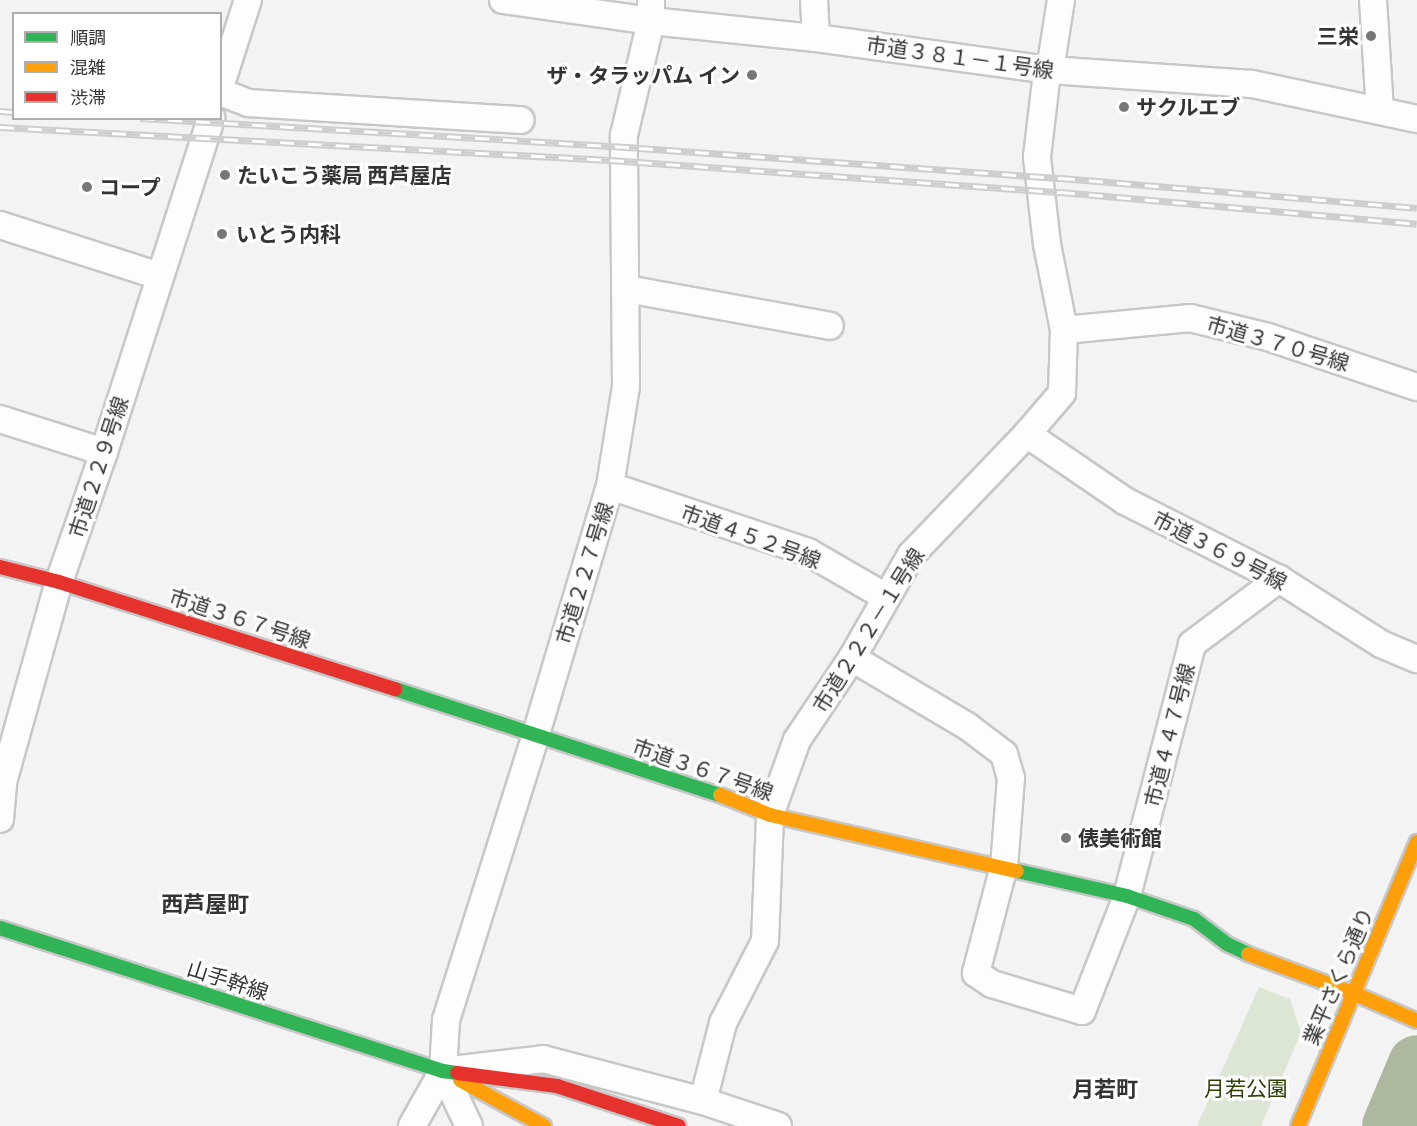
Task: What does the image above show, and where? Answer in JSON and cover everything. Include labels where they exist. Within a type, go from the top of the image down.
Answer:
[{"type":"street","points":[[222,81],[248,0]]},
{"type":"street","name":"市道３８１－１号線","points":[[502,0],[651,11],[816,38],[1050,70],[1252,84],[1417,119]]},
{"type":"street","points":[[814,0],[816,38]]},
{"type":"street","name":"市道２２２－１号線","points":[[703,1101],[723,1023],[765,941],[770,815],[797,740],[852,658],[911,555],[1027,434],[1062,393],[1064,330],[1047,244],[1038,157],[1046,80],[1050,70],[1061,0]]},
{"type":"street","points":[[1373,0],[1380,111]]},
{"type":"street","name":"市道２２７号線","points":[[412,1126],[443,1071],[446,1020],[536,734],[610,486],[626,386],[624,135],[651,11]]},
{"type":"street","points":[[222,93],[249,103],[520,120]]},
{"type":"street","name":"市道２２９号線","points":[[0,819],[3,782],[59,582],[104,452],[209,120]]},
{"type":"street","points":[[0,225],[160,276]]},
{"type":"street","points":[[627,289],[830,326]]},
{"type":"street","name":"市道３７０号線","points":[[1064,330],[1190,318],[1268,337],[1417,387]]},
{"type":"street","points":[[0,419],[104,452]]},
{"type":"street","name":"市道３６９号線","points":[[1027,434],[1125,501],[1278,579],[1381,644],[1417,660]]},
{"type":"street","name":"市道４５２号線","points":[[610,486],[808,552],[886,597]]},
{"type":"street","name":"市道３６７号線","points":[[0,567],[59,582],[536,734],[729,798],[770,815],[1004,866],[1128,896],[1194,919],[1227,944],[1258,959],[1353,993],[1417,1021]]},
{"type":"street","name":"市道４４７号線","points":[[1004,866],[976,973],[992,984],[1082,1011],[1128,896],[1192,644],[1278,579]]},
{"type":"street","points":[[852,658],[967,726],[1004,754],[1011,778],[1004,866]]},
{"type":"street","name":"業平さくら通り","points":[[1298,1126],[1417,842]]},
{"type":"street","name":"山手幹線","points":[[0,928],[443,1071],[557,1086],[678,1126]]},
{"type":"street","points":[[469,1126],[443,1071],[543,1059],[703,1101],[778,1126]]},
{"type":"street","name":"山手幹線","points":[[443,1071],[544,1126]]},
{"type":"green space","name":"月若公園","points":[[1259,987],[1290,999],[1301,1033],[1261,1126],[1197,1126]]},
{"type":"waterway","points":[[1391,1126],[1417,1064]]},
{"type":"railway","points":[[0,111],[12,112]]},
{"type":"railway","points":[[173,120],[639,148],[1061,178],[1417,208]]},
{"type":"railway","points":[[0,127],[610,160],[1061,192],[1417,224]]},
{"type":"traffic: fast","points":[[395,689],[720,795]]},
{"type":"traffic: fast","points":[[1017,871],[1127,896],[1194,919],[1227,944],[1248,954]]},
{"type":"traffic: fast","points":[[0,928],[443,1071],[457,1073]]},
{"type":"traffic: slow","points":[[720,795],[770,815],[1017,871]]},
{"type":"traffic: slow","points":[[1298,1126],[1417,842]]},
{"type":"traffic: slow","points":[[1248,954],[1353,993],[1417,1021]]},
{"type":"traffic: slow","points":[[460,1080],[544,1126]]},
{"type":"traffic: jam","points":[[0,567],[59,582],[395,689]]},
{"type":"traffic: jam","points":[[457,1073],[557,1086],[679,1126]]},
{"type":"place","name":"三栄","points":[[1371,36]]},
{"type":"place","name":"ザ・タラッパム イン","points":[[752,75]]},
{"type":"place","name":"サクルエブ","points":[[1124,107]]},
{"type":"place","name":"たいこう薬局 西芦屋店","points":[[225,175]]},
{"type":"place","name":"コープ","points":[[87,187]]},
{"type":"place","name":"いとう内科","points":[[222,234]]},
{"type":"place","name":"俵美術館","points":[[1066,838]]},
{"type":"district","name":"西芦屋町","points":[[205,905]]},
{"type":"district","name":"月若町","points":[[1105,1090]]}]
